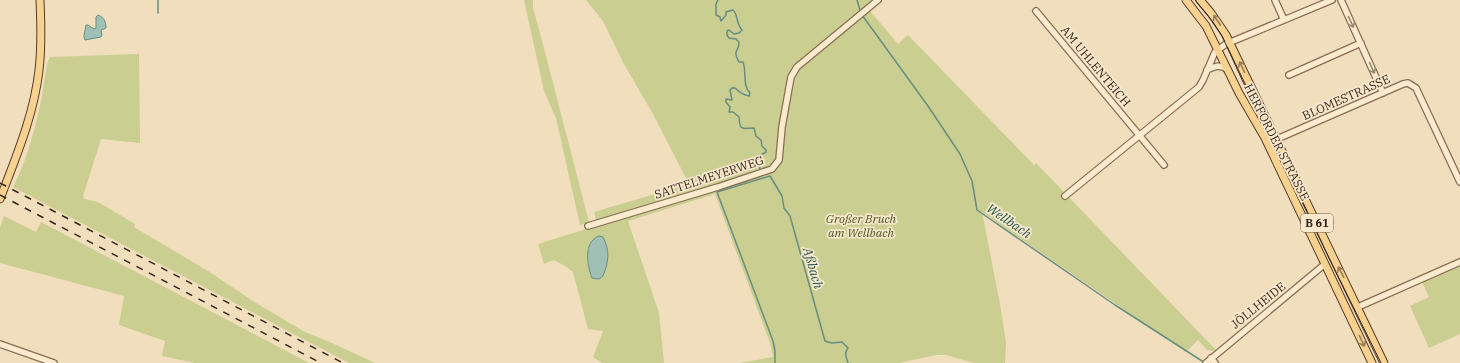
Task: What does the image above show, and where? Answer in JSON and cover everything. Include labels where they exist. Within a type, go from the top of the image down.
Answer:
[{"type":"main road","points":[[0,199],[22,141],[38,80],[41,44],[40,0]]},
{"type":"main road","name":"HERFORDER STRASSE","points":[[1186,0],[1200,17],[1218,49],[1277,162],[1372,363]]},
{"type":"main road","name":"HERFORDER STRASSE","points":[[1200,0],[1217,20],[1230,43],[1384,363]]},
{"type":"main road","points":[[1351,319],[1352,312],[1358,307]]},
{"type":"street","name":"SATTELMEYERWEG","points":[[588,226],[718,187],[772,169],[779,160],[782,127],[791,77],[797,67],[878,0]]},
{"type":"street","points":[[1275,0],[1284,20]]},
{"type":"street","points":[[1065,196],[1199,87],[1215,52],[1218,49],[1332,0]]},
{"type":"street","points":[[1341,0],[1383,93]]},
{"type":"street","name":"AM UHLENTEICH","points":[[1036,11],[1164,165]]},
{"type":"street","points":[[1289,75],[1361,43]]},
{"type":"street","points":[[1207,70],[1217,66],[1228,70]]},
{"type":"street","name":"BLOMESTRASSE","points":[[1277,139],[1408,83],[1416,88],[1460,182]]},
{"type":"street","points":[[1358,307],[1460,262]]},
{"type":"street","name":"JÖLLHEIDE","points":[[1206,363],[1213,361],[1325,264]]},
{"type":"street","points":[[0,344],[54,363]]},
{"type":"green space","points":[[524,0],[533,0],[533,8],[589,222],[580,225],[556,118],[544,91]]},
{"type":"green space","name":"Großer Bruch am Wellbach","points":[[586,0],[874,0],[861,10],[864,14],[870,11],[898,44],[908,35],[1034,165],[1036,163],[1216,350],[1207,350],[1198,340],[1186,352],[982,212],[1006,343],[1005,363],[974,363],[946,355],[936,355],[899,363],[740,363],[773,357],[770,343],[715,194],[628,221],[659,313],[664,363],[602,363],[593,357],[603,331],[588,329],[573,272],[554,260],[544,264],[538,244],[718,188],[716,184],[596,220],[594,212],[689,184],[653,114],[624,64],[603,21]]},
{"type":"green space","points":[[139,54],[140,143],[101,139],[83,196],[84,199],[98,202],[135,224],[134,227],[208,271],[256,303],[305,332],[375,363],[349,363],[13,187],[23,166],[37,119],[47,64],[50,57]]},
{"type":"green space","points":[[4,216],[36,232],[41,222],[309,363],[195,363],[162,356],[165,341],[119,325],[124,296],[0,263],[0,227]]},
{"type":"green space","points":[[1460,266],[1460,334],[1429,348],[1410,306],[1429,297],[1422,282]]},
{"type":"water","points":[[98,15],[104,20],[106,28],[101,30],[101,37],[85,40],[84,36],[86,25],[94,29],[96,28],[96,17]]},
{"type":"water","points":[[599,236],[603,237],[607,247],[608,256],[607,266],[603,276],[599,279],[592,278],[588,261],[588,248],[590,243]]},
{"type":"waterway","points":[[158,0],[158,13]]},
{"type":"waterway","name":"Aßbach","points":[[718,0],[716,4],[716,15],[720,17],[721,21],[726,15],[726,12],[733,10],[742,30],[739,33],[734,34],[729,30],[727,31],[727,35],[729,38],[736,39],[739,42],[736,55],[739,62],[743,62],[745,70],[745,83],[750,93],[749,96],[747,96],[735,88],[732,88],[730,90],[732,100],[726,99],[726,102],[730,107],[729,112],[733,112],[739,117],[742,128],[754,128],[756,136],[761,140],[762,146],[766,150],[766,152],[759,156],[760,171]]},
{"type":"waterway","name":"Wellbach","points":[[857,0],[860,10]]},
{"type":"waterway","name":"Wellbach","points":[[862,15],[928,106],[960,154],[972,181],[977,210],[1115,305],[1202,361]]},
{"type":"waterway","name":"Aßbach","points":[[775,363],[773,341],[717,192],[770,176],[782,196],[784,208],[790,216],[825,341],[832,343],[842,342],[848,348],[846,353],[848,363]]},
{"type":"tram line","points":[[1195,0],[1213,22],[1222,36],[1244,84],[1285,164],[1381,363]]},
{"type":"railway","points":[[0,183],[343,363]]},
{"type":"railway","points":[[0,195],[321,363]]}]
